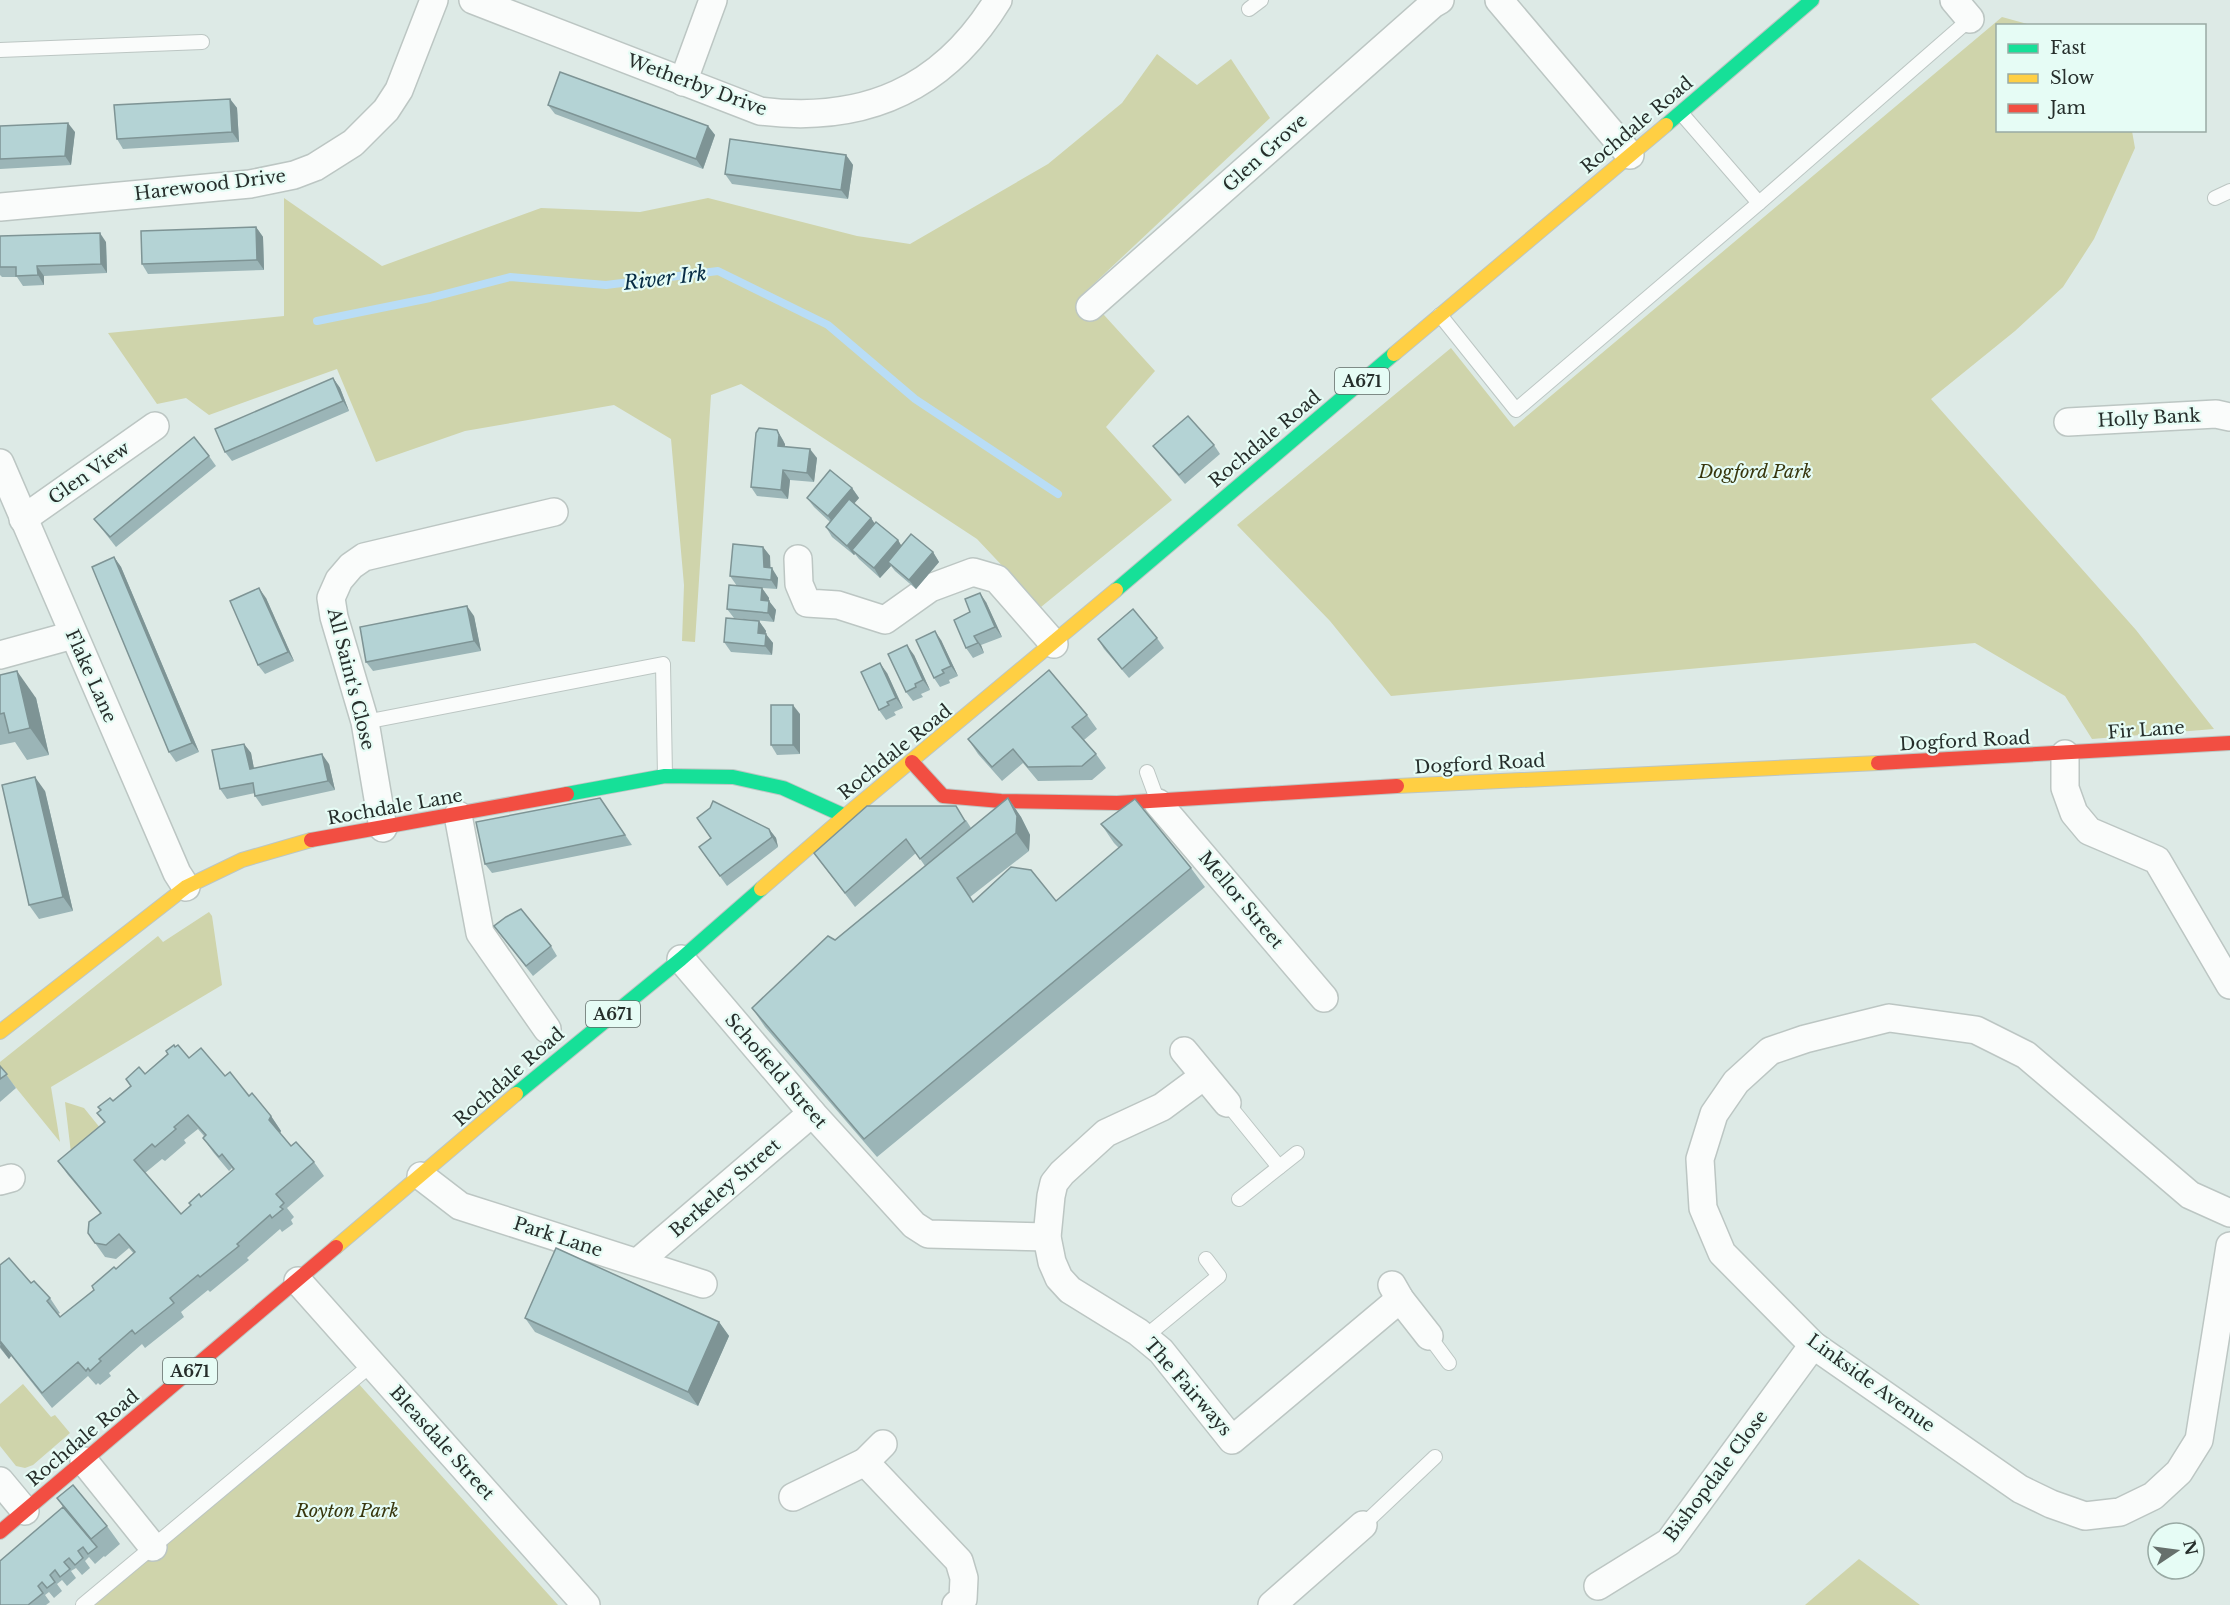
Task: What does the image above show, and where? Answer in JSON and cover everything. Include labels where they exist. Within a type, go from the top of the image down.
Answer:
[{"type":"main road","name":"Rochdale Road","points":[[0,1532],[561,1056],[681,959],[845,816],[1054,644],[1440,315],[1682,113],[1812,0]]},
{"type":"main road","name":"Fir Lane","points":[[2065,754],[2230,743]]},
{"type":"main road","name":"Dogford Road","points":[[912,762],[943,796],[996,802],[1158,802],[1392,786],[2065,754]]},
{"type":"main road","name":"Rochdale Lane","points":[[0,1032],[186,887],[209,873],[264,851],[301,842],[665,776],[733,777],[783,788],[845,816]]},
{"type":"street","name":"Harewood Drive","points":[[0,207],[250,184],[294,175],[315,167],[353,143],[386,110],[399,90],[434,0]]},
{"type":"street","name":"Wetherby Drive","points":[[473,0],[760,111],[791,115],[820,115],[850,110],[877,103],[903,92],[927,78],[949,61],[969,41],[998,0]]},
{"type":"street","points":[[683,82],[713,0]]},
{"type":"street","name":"Glen Grove","points":[[1090,307],[1440,0]]},
{"type":"street","points":[[1499,0],[1630,155]]},
{"type":"street","name":"Holly Bank","points":[[2068,422],[2216,414],[2230,417]]},
{"type":"street","name":"Glen View","points":[[23,519],[155,426]]},
{"type":"street","name":"Flake Lane","points":[[0,463],[177,873],[186,887]]},
{"type":"street","name":"All Saint's Close","points":[[383,828],[365,722],[334,617],[331,598],[339,580],[364,556],[554,512]]},
{"type":"street","points":[[798,559],[799,584],[807,603],[838,605],[885,620],[930,588],[973,572],[997,579],[1054,644]]},
{"type":"street","points":[[0,655],[73,635]]},
{"type":"street","points":[[2065,754],[2065,788],[2074,813],[2089,831],[2157,860],[2230,985]]},
{"type":"street","name":"Mellor Street","points":[[1158,802],[1324,998]]},
{"type":"street","points":[[458,815],[480,933],[547,1029]]},
{"type":"street","name":"Schofield Street","points":[[681,959],[812,1113],[914,1225],[928,1234],[1047,1237]]},
{"type":"street","name":"Linkside Avenue","points":[[2230,1213],[2190,1195],[2026,1055],[1976,1030],[1889,1018],[1805,1039],[1770,1051],[1736,1082],[1714,1114],[1700,1159],[1703,1208],[1722,1253],[1814,1345],[2020,1489],[2051,1504],[2085,1516],[2120,1512],[2153,1496],[2180,1472],[2199,1440],[2230,1246]]},
{"type":"street","points":[[1184,1051],[1227,1103]]},
{"type":"street","name":"The Fairways","points":[[1204,1076],[1162,1107],[1106,1133],[1062,1173],[1054,1184],[1047,1237],[1052,1262],[1059,1278],[1070,1290],[1145,1338],[1161,1351],[1232,1440],[1396,1292],[1429,1336]]},
{"type":"street","name":"Berkeley Street","points":[[638,1262],[812,1113]]},
{"type":"street","name":"Park Lane","points":[[422,1176],[460,1206],[703,1284]]},
{"type":"street","name":"Bleasdale Street","points":[[298,1281],[586,1605]]},
{"type":"street","name":"Bishopdale Close","points":[[1598,1586],[1669,1542],[1814,1345]]},
{"type":"street","points":[[793,1497],[874,1453],[959,1561],[964,1578],[963,1599],[956,1605]]},
{"type":"street","points":[[84,1461],[153,1546]]},
{"type":"street","points":[[0,1481],[26,1511]]},
{"type":"street","points":[[1272,1605],[1363,1525]]},
{"type":"lane","points":[[1249,9],[1261,0]]},
{"type":"lane","points":[[1440,315],[1516,410],[1759,203],[1962,9]]},
{"type":"lane","points":[[0,50],[202,42]]},
{"type":"lane","points":[[1682,113],[1759,203]]},
{"type":"lane","points":[[2215,198],[2230,191]]},
{"type":"lane","points":[[365,722],[663,663],[665,776]]},
{"type":"lane","points":[[1147,772],[1158,802]]},
{"type":"lane","points":[[1227,1103],[1279,1167]]},
{"type":"lane","points":[[1239,1199],[1296,1153]]},
{"type":"lane","points":[[1145,1338],[1219,1276],[1206,1259]]},
{"type":"lane","points":[[1429,1336],[1449,1363]]},
{"type":"lane","points":[[83,1605],[372,1364]]},
{"type":"lane","points":[[1363,1525],[1435,1457]]},
{"type":"green space","name":"Dogford Park","points":[[2002,17],[2027,24],[1996,24],[1996,132],[2132,132],[2135,148],[2094,239],[2063,287],[2015,331],[1931,399],[2136,630],[2214,729],[2092,739],[2065,696],[1975,643],[1391,696],[1330,621],[1237,525],[1451,348],[1514,427]]},
{"type":"green space","points":[[1157,54],[1197,85],[1231,59],[1270,118],[1084,293],[1155,371],[1106,427],[1172,500],[1041,607],[977,539],[741,384],[711,395],[695,642],[682,641],[684,585],[671,439],[614,405],[465,431],[376,462],[337,369],[209,415],[186,398],[157,404],[108,333],[284,316],[284,198],[382,266],[541,208],[640,212],[708,198],[857,236],[910,244],[1048,164],[1122,103]]},
{"type":"green space","points":[[209,912],[212,916],[222,985],[51,1087],[60,1142],[0,1068],[0,1062],[158,936],[163,942]]},
{"type":"green space","points":[[65,1102],[84,1108],[105,1134],[70,1162],[65,1155],[71,1153]]},
{"type":"green space","name":"Royton Park","points":[[357,1382],[558,1605],[91,1605]]},
{"type":"green space","points":[[23,1384],[51,1417],[55,1415],[70,1433],[33,1465],[25,1468],[16,1466],[0,1446],[0,1404]]},
{"type":"green space","points":[[1859,1559],[1920,1605],[1805,1605]]},
{"type":"building","points":[[560,72],[708,126],[696,159],[548,105]]},
{"type":"building","points":[[230,99],[232,132],[117,139],[114,105]]},
{"type":"building","points":[[68,123],[65,156],[0,159],[0,126]]},
{"type":"building","points":[[730,139],[846,155],[841,190],[725,174]]},
{"type":"building","points":[[256,227],[257,260],[142,264],[141,231]]},
{"type":"building","points":[[100,233],[101,264],[37,266],[38,275],[16,276],[16,267],[0,267],[0,236]]},
{"type":"building","points":[[333,378],[343,401],[225,452],[215,429]]},
{"type":"building","points":[[1188,416],[1214,445],[1179,475],[1153,446]]},
{"type":"building","points":[[759,428],[777,430],[778,446],[810,449],[807,473],[783,470],[781,490],[751,487],[756,433]]},
{"type":"building","points":[[194,437],[209,456],[110,537],[94,519]]},
{"type":"building","points":[[830,470],[852,488],[828,516],[807,498]]},
{"type":"building","points":[[849,499],[871,518],[847,546],[826,527]]},
{"type":"building","points":[[876,522],[898,540],[874,568],[852,550]]},
{"type":"building","points":[[911,534],[933,552],[909,580],[888,562]]},
{"type":"building","points":[[733,544],[763,547],[764,567],[772,568],[771,580],[730,576]]},
{"type":"building","points":[[114,557],[192,743],[169,752],[92,567]]},
{"type":"building","points":[[729,585],[762,588],[761,600],[769,601],[768,613],[727,609]]},
{"type":"building","points":[[259,588],[288,652],[258,665],[230,601]]},
{"type":"building","points":[[980,593],[995,627],[974,636],[978,643],[966,648],[954,620],[970,612],[965,599]]},
{"type":"building","points":[[467,606],[474,641],[366,662],[360,627]]},
{"type":"building","points":[[1133,609],[1157,638],[1122,669],[1098,639]]},
{"type":"building","points":[[726,618],[759,621],[758,633],[766,634],[765,646],[724,642]]},
{"type":"building","points":[[935,631],[951,666],[942,670],[944,673],[934,678],[916,640]]},
{"type":"building","points":[[907,645],[923,680],[906,692],[888,654]]},
{"type":"building","points":[[880,663],[896,698],[887,702],[889,705],[879,710],[861,672]]},
{"type":"building","points":[[1049,670],[1087,715],[1072,727],[1096,754],[1082,766],[1028,767],[1013,749],[992,767],[968,739]]},
{"type":"building","points":[[17,671],[30,728],[9,733],[4,713],[0,714],[0,675]]},
{"type":"building","points":[[771,705],[793,705],[793,745],[771,745]]},
{"type":"building","points":[[244,744],[250,769],[322,754],[328,781],[255,796],[253,783],[220,789],[212,750]]},
{"type":"building","points":[[35,777],[63,897],[29,905],[2,785]]},
{"type":"building","points":[[600,798],[625,835],[485,864],[476,822]]},
{"type":"building","points":[[1008,798],[1017,816],[1016,833],[957,878],[973,902],[1011,867],[1031,870],[1056,901],[1122,845],[1101,824],[1135,799],[1191,868],[864,1139],[752,1008],[828,936],[835,940]]},
{"type":"building","points":[[713,801],[769,829],[772,837],[720,876],[699,847],[711,838],[697,818],[710,808]]},
{"type":"building","points":[[867,806],[956,806],[965,821],[920,859],[906,839],[845,893],[814,853]]},
{"type":"building","points":[[521,909],[551,946],[526,966],[494,926]]},
{"type":"building","points":[[178,1045],[189,1058],[201,1048],[225,1076],[230,1072],[249,1096],[252,1093],[271,1116],[269,1120],[291,1146],[296,1142],[314,1162],[276,1194],[284,1203],[280,1207],[283,1209],[272,1218],[270,1215],[237,1244],[239,1246],[170,1298],[174,1303],[135,1334],[132,1330],[99,1359],[101,1361],[90,1371],[88,1368],[86,1371],[78,1362],[42,1393],[0,1343],[0,1265],[9,1258],[31,1283],[34,1281],[50,1298],[47,1301],[60,1317],[94,1290],[92,1286],[135,1252],[119,1234],[106,1245],[95,1243],[88,1233],[89,1222],[101,1213],[58,1161],[105,1122],[97,1113],[101,1110],[98,1107],[110,1098],[113,1101],[131,1086],[126,1079],[139,1067],[145,1074],[168,1054],[166,1051]],"holes":[[[188,1115],[206,1135],[203,1138],[219,1157],[222,1154],[234,1169],[201,1197],[199,1194],[181,1214],[134,1160],[152,1144],[155,1147]]]},
{"type":"building","points":[[0,1066],[7,1074],[0,1079]]},
{"type":"building","points":[[556,1248],[719,1322],[688,1392],[525,1318]]},
{"type":"building","points":[[73,1485],[107,1526],[91,1539],[57,1498]]},
{"type":"building","points":[[63,1507],[97,1547],[88,1554],[83,1547],[78,1551],[83,1558],[75,1565],[69,1558],[64,1562],[70,1569],[60,1577],[55,1570],[50,1575],[55,1582],[47,1588],[42,1582],[38,1586],[43,1593],[28,1605],[0,1605],[0,1561]]},
{"type":"waterway","name":"River Irk","points":[[317,321],[430,298],[510,277],[606,285],[718,271],[828,325],[915,399],[1058,494]]},
{"type":"traffic: fast","points":[[1666,125],[1812,0]]},
{"type":"traffic: fast","points":[[1116,590],[1394,354]]},
{"type":"traffic: fast","points":[[567,794],[665,776],[733,777],[783,788],[845,816]]},
{"type":"traffic: fast","points":[[516,1094],[681,959],[761,889]]},
{"type":"traffic: slow","points":[[1394,354],[1666,125]]},
{"type":"traffic: slow","points":[[761,889],[1116,590]]},
{"type":"traffic: slow","points":[[1397,786],[1878,763]]},
{"type":"traffic: slow","points":[[0,1032],[186,887],[242,860],[311,840]]},
{"type":"traffic: slow","points":[[336,1247],[516,1094]]},
{"type":"traffic: jam","points":[[1878,763],[2230,743]]},
{"type":"traffic: jam","points":[[912,762],[943,796],[1001,801],[1117,803],[1397,786]]},
{"type":"traffic: jam","points":[[311,840],[567,794]]},
{"type":"traffic: jam","points":[[0,1532],[336,1247]]}]
